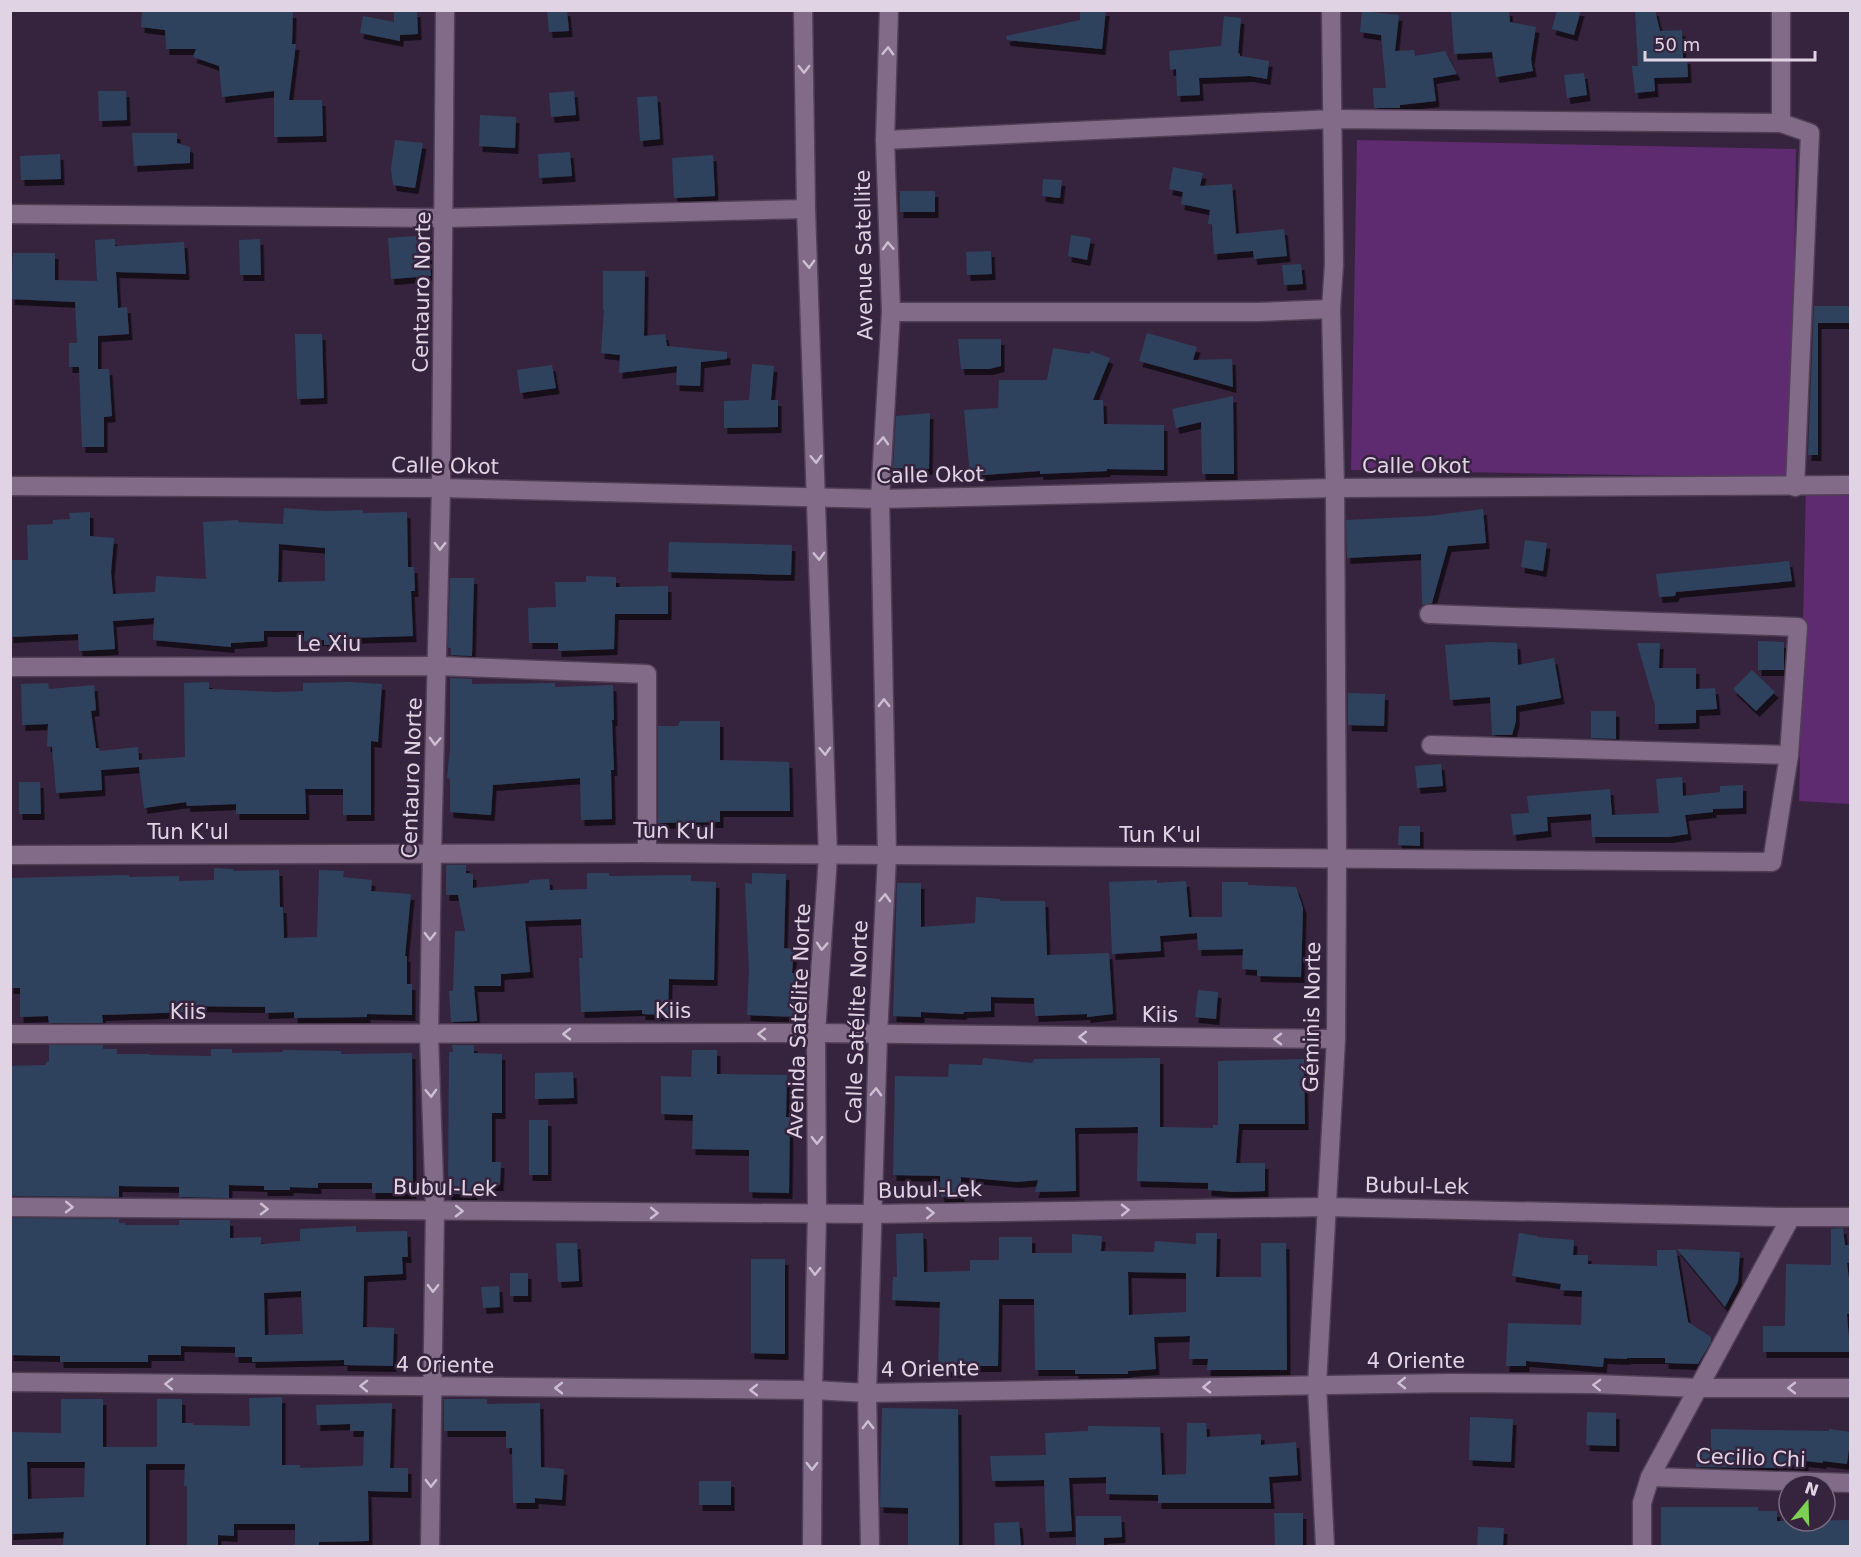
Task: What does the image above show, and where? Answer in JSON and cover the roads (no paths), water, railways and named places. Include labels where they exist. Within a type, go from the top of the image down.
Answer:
[{"type":"street","name":"Centauro Norte","points":[[430,1546],[435,1211],[429,1035],[441,488],[445,10]]},
{"type":"street","name":"Avenida Satélite Norte","points":[[803,10],[806,209],[818,498],[828,856],[816,1033],[817,1213],[812,1546]]},
{"type":"street","name":"Avenue Satellite","points":[[880,499],[891,312],[885,140],[889,10]]},
{"type":"street","name":"Géminis Norte","points":[[1325,1546],[1317,1385],[1336,1039],[1337,859],[1335,488],[1331,309],[1334,264],[1331,10]]},
{"type":"street","points":[[1781,10],[1782,123]]},
{"type":"street","points":[[885,140],[1333,119],[1782,123],[1810,134],[1795,487]]},
{"type":"street","points":[[10,214],[445,218],[806,209]]},
{"type":"street","points":[[891,312],[1245,312],[1331,309]]},
{"type":"street","name":"Calle Okot","points":[[10,486],[441,488],[880,499],[1335,488],[1851,485]]},
{"type":"street","name":"Calle Satélite Norte","points":[[870,1546],[867,1393],[878,1035],[887,856],[880,499]]},
{"type":"street","points":[[1430,614],[1798,627],[1789,755],[1431,745]]},
{"type":"street","name":"Le Xiu","points":[[10,667],[438,666],[647,674],[646,853]]},
{"type":"street","name":"Tun K'ul","points":[[10,855],[646,853],[1772,862],[1789,755]]},
{"type":"street","name":"Kiis","points":[[10,1034],[816,1033],[1336,1039]]},
{"type":"street","name":"Bubul-Lek","points":[[10,1207],[872,1214],[1327,1207],[1851,1217]]},
{"type":"street","points":[[1642,1546],[1642,1503],[1650,1478],[1791,1217]]},
{"type":"street","name":"4 Oriente","points":[[10,1382],[813,1390],[867,1393],[1462,1383],[1699,1388],[1851,1388]]},
{"type":"street","name":"Cecilio Chi","points":[[1650,1478],[1851,1483]]}]
